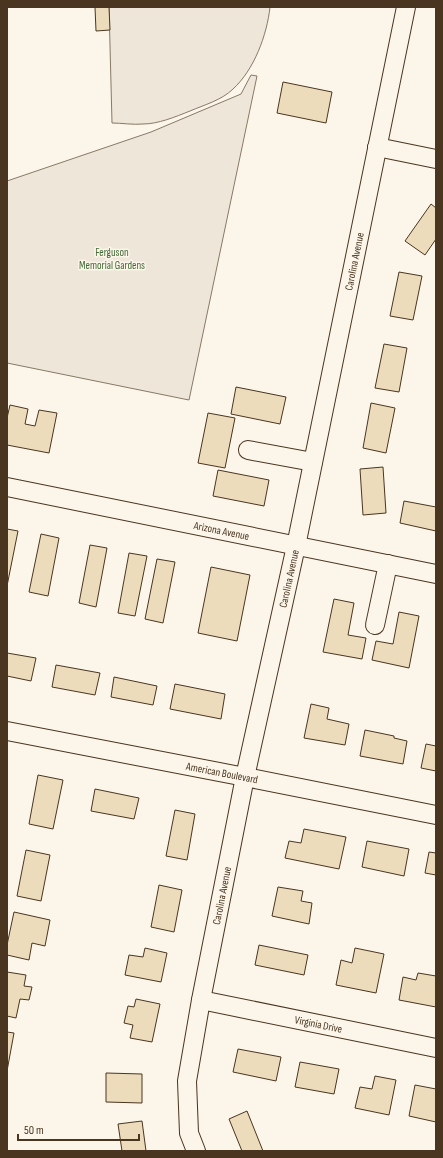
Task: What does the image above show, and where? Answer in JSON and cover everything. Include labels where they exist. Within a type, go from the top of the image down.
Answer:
[{"type":"street","name":"Carolina Avenue","points":[[196,1151],[189,1133],[188,1081],[201,1000],[245,777],[296,546],[406,7]]},
{"type":"street","points":[[378,147],[436,159]]},
{"type":"street","points":[[248,450],[313,462]]},
{"type":"street","name":"Arizona Avenue","points":[[7,487],[436,574]]},
{"type":"street","points":[[375,625],[388,564]]},
{"type":"street","name":"American Boulevard","points":[[7,731],[436,815]]},
{"type":"street","name":"Virginia Drive","points":[[201,1000],[436,1048]]},
{"type":"green space","points":[[109,7],[270,7],[263,40],[253,62],[247,72],[229,93],[207,104],[172,118],[149,124],[135,124],[112,123]]},
{"type":"green space","name":"Ferguson Memorial Gardens","points":[[251,75],[257,76],[189,400],[7,363],[7,181],[151,132],[241,94]]},
{"type":"building","points":[[95,7],[109,7],[110,30],[96,31]]},
{"type":"building","points":[[283,82],[332,92],[326,123],[277,113]]},
{"type":"building","points":[[431,204],[436,208],[436,239],[425,255],[405,241]]},
{"type":"building","points":[[399,272],[422,276],[413,320],[390,316]]},
{"type":"building","points":[[384,344],[407,348],[399,392],[375,388]]},
{"type":"building","points":[[236,387],[286,397],[280,424],[231,414]]},
{"type":"building","points":[[371,403],[395,408],[386,453],[363,448]]},
{"type":"building","points":[[10,405],[28,409],[25,424],[35,426],[39,410],[57,413],[49,453],[7,445],[7,418]]},
{"type":"building","points":[[208,413],[235,418],[225,468],[198,463]]},
{"type":"building","points":[[383,467],[386,513],[363,515],[360,469]]},
{"type":"building","points":[[218,470],[269,480],[264,506],[213,496]]},
{"type":"building","points":[[404,501],[436,507],[436,531],[400,523]]},
{"type":"building","points":[[7,529],[18,531],[7,586]]},
{"type":"building","points":[[41,534],[59,538],[48,596],[29,592]]},
{"type":"building","points":[[90,545],[107,548],[96,607],[79,603]]},
{"type":"building","points":[[129,553],[147,556],[135,616],[118,613]]},
{"type":"building","points":[[157,559],[175,562],[163,623],[145,619]]},
{"type":"building","points":[[211,567],[250,575],[237,641],[198,633]]},
{"type":"building","points":[[334,599],[354,603],[348,635],[366,638],[362,659],[323,652]]},
{"type":"building","points":[[399,612],[419,616],[409,668],[372,660],[376,641],[393,644]]},
{"type":"building","points":[[7,653],[36,658],[31,681],[7,676]]},
{"type":"building","points":[[56,665],[100,673],[95,695],[52,687]]},
{"type":"building","points":[[114,677],[157,686],[153,705],[111,697]]},
{"type":"building","points":[[175,684],[225,694],[221,719],[170,709]]},
{"type":"building","points":[[311,704],[329,708],[327,719],[349,724],[345,745],[304,738]]},
{"type":"building","points":[[365,730],[394,736],[394,738],[407,741],[403,764],[360,756]]},
{"type":"building","points":[[426,744],[436,746],[436,771],[421,768]]},
{"type":"building","points":[[38,775],[63,780],[53,829],[29,824]]},
{"type":"building","points":[[95,789],[139,798],[134,819],[91,811]]},
{"type":"building","points":[[175,810],[195,814],[187,860],[166,856]]},
{"type":"building","points":[[304,829],[346,837],[339,869],[285,858],[289,841],[301,843]]},
{"type":"building","points":[[367,841],[409,849],[404,876],[362,867]]},
{"type":"building","points":[[26,850],[50,855],[41,901],[17,896]]},
{"type":"building","points":[[429,852],[436,853],[436,875],[425,873]]},
{"type":"building","points":[[159,885],[182,890],[174,932],[151,927]]},
{"type":"building","points":[[278,887],[303,891],[301,901],[312,903],[309,924],[272,916]]},
{"type":"building","points":[[14,912],[50,920],[45,946],[32,943],[29,960],[7,955],[7,945]]},
{"type":"building","points":[[259,945],[308,955],[304,975],[255,965]]},
{"type":"building","points":[[145,948],[167,953],[161,982],[125,975],[129,955],[143,957]]},
{"type":"building","points":[[355,948],[384,954],[376,993],[336,985],[341,960],[352,963]]},
{"type":"building","points":[[7,972],[26,975],[24,986],[32,987],[29,1000],[20,999],[16,1018],[7,1016]]},
{"type":"building","points":[[418,973],[436,976],[436,1007],[399,1000],[403,977],[416,980]]},
{"type":"building","points":[[136,999],[160,1004],[152,1042],[130,1038],[133,1025],[124,1023],[128,1006],[134,1007]]},
{"type":"building","points":[[7,1032],[14,1033],[7,1071]]},
{"type":"building","points":[[238,1049],[281,1057],[276,1081],[233,1072]]},
{"type":"building","points":[[300,1062],[339,1069],[334,1094],[295,1087]]},
{"type":"building","points":[[106,1073],[142,1074],[142,1103],[106,1102]]},
{"type":"building","points":[[375,1076],[396,1080],[389,1115],[355,1108],[360,1087],[372,1089]]},
{"type":"building","points":[[415,1085],[436,1089],[436,1122],[409,1116]]},
{"type":"building","points":[[247,1111],[263,1151],[242,1151],[229,1119]]},
{"type":"building","points":[[142,1121],[146,1151],[122,1151],[118,1124]]}]
